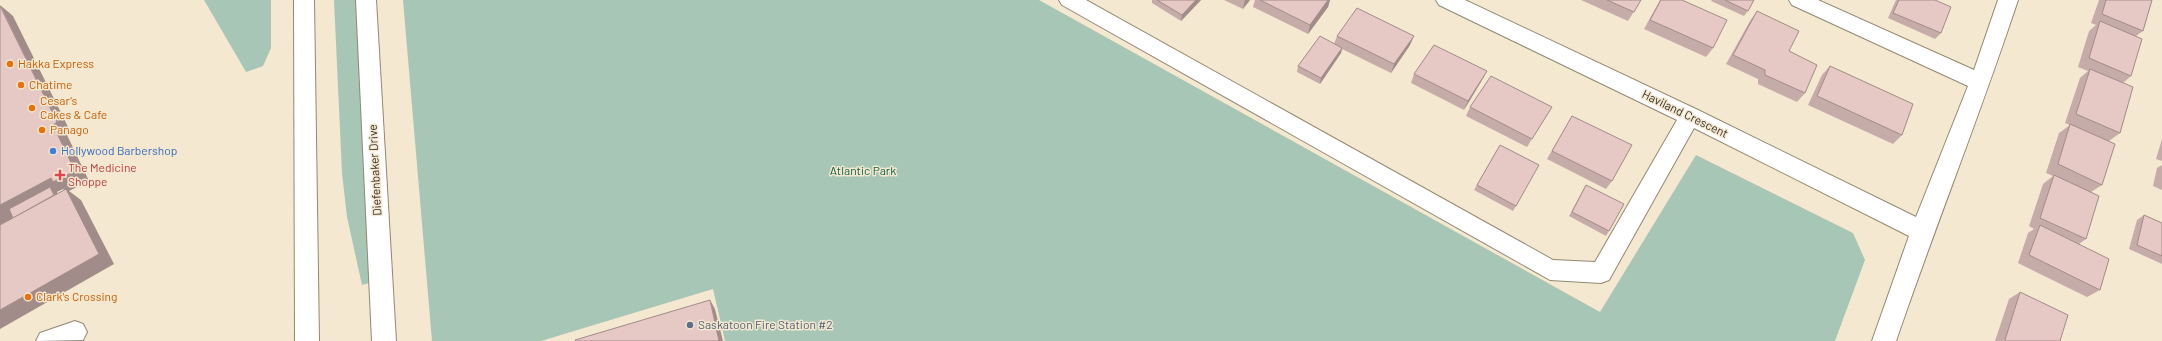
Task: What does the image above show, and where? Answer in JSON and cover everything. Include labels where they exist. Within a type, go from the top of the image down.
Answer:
[{"type":"street","points":[[304,0],[304,117],[308,341]]},
{"type":"street","name":"Diefenbaker Drive","points":[[366,0],[384,341]]},
{"type":"street","points":[[1069,0],[1550,270],[1601,274],[1690,116]]},
{"type":"street","name":"Haviland Crescent","points":[[1446,0],[1690,116],[1922,231]]},
{"type":"street","points":[[1799,0],[1980,82]]},
{"type":"street","points":[[1884,341],[1922,231],[1980,82],[2008,0]]},
{"type":"street","points":[[48,341],[75,332]]},
{"type":"green space","points":[[204,0],[271,0],[271,48],[263,66],[246,72]]},
{"type":"green space","points":[[334,0],[356,0],[369,283],[362,285],[347,217],[342,173]]},
{"type":"green space","name":"Atlantic Park","points":[[403,0],[1039,0],[1600,312],[1696,155],[1853,233],[1865,260],[1835,341],[725,341],[713,289],[541,341],[432,341]]},
{"type":"building","points":[[1157,0],[1196,0],[1182,15]]},
{"type":"building","points":[[1260,0],[1328,0],[1310,25]]},
{"type":"building","points":[[1607,0],[1641,0],[1634,12]]},
{"type":"building","points":[[1661,0],[1682,0],[1727,20],[1713,48],[1650,20]]},
{"type":"building","points":[[1725,0],[1754,0],[1748,11]]},
{"type":"building","points":[[1899,0],[1935,0],[1951,7],[1941,33],[1893,13]]},
{"type":"building","points":[[2106,0],[2152,0],[2143,31],[2102,14]]},
{"type":"building","points":[[0,6],[57,122],[53,125],[75,171],[53,182],[51,178],[0,205]]},
{"type":"building","points":[[1357,8],[1414,36],[1394,64],[1337,36]]},
{"type":"building","points":[[1757,11],[1799,31],[1789,51],[1817,65],[1805,93],[1765,75],[1765,70],[1733,55]]},
{"type":"building","points":[[2100,21],[2142,39],[2131,76],[2089,58]]},
{"type":"building","points":[[1320,36],[1342,48],[1321,78],[1298,66]]},
{"type":"building","points":[[1434,45],[1487,71],[1468,101],[1414,74]]},
{"type":"building","points":[[1830,66],[1913,104],[1902,135],[1817,96]]},
{"type":"building","points":[[2090,69],[2133,87],[2120,133],[2076,114]]},
{"type":"building","points":[[1491,76],[1552,107],[1532,139],[1470,107]]},
{"type":"building","points":[[1572,116],[1632,145],[1612,181],[1552,151]]},
{"type":"building","points":[[2070,124],[2115,144],[2102,185],[2058,164]]},
{"type":"building","points":[[1500,145],[1539,165],[1516,206],[1477,185]]},
{"type":"building","points":[[2054,175],[2099,196],[2086,239],[2040,218]]},
{"type":"building","points":[[1586,185],[1624,204],[1609,231],[1572,212]]},
{"type":"building","points":[[50,187],[54,195],[13,218],[9,209]]},
{"type":"building","name":"Clark's Crossing","points":[[66,189],[99,254],[0,310],[0,225]]},
{"type":"building","points":[[2144,215],[2162,223],[2162,256],[2137,245]]},
{"type":"building","points":[[2040,225],[2109,259],[2100,290],[2029,255]]},
{"type":"building","points":[[2020,292],[2068,315],[2060,341],[2005,340]]},
{"type":"building","points":[[710,300],[719,341],[575,340]]},
{"type":"place","name":"Hakka Express","points":[[10,64]]},
{"type":"place","name":"Chatime","points":[[21,85]]},
{"type":"place","name":"Cesar's Cakes & Cafe","points":[[32,108]]},
{"type":"place","name":"Panago","points":[[42,130]]},
{"type":"place","name":"Hollywood Barbershop","points":[[53,151]]},
{"type":"place","name":"The Medicine Shoppe","points":[[60,175]]},
{"type":"place","name":"Clark's Crossing","points":[[28,297]]},
{"type":"place","name":"Saskatoon Fire Station #2","points":[[690,325]]}]
